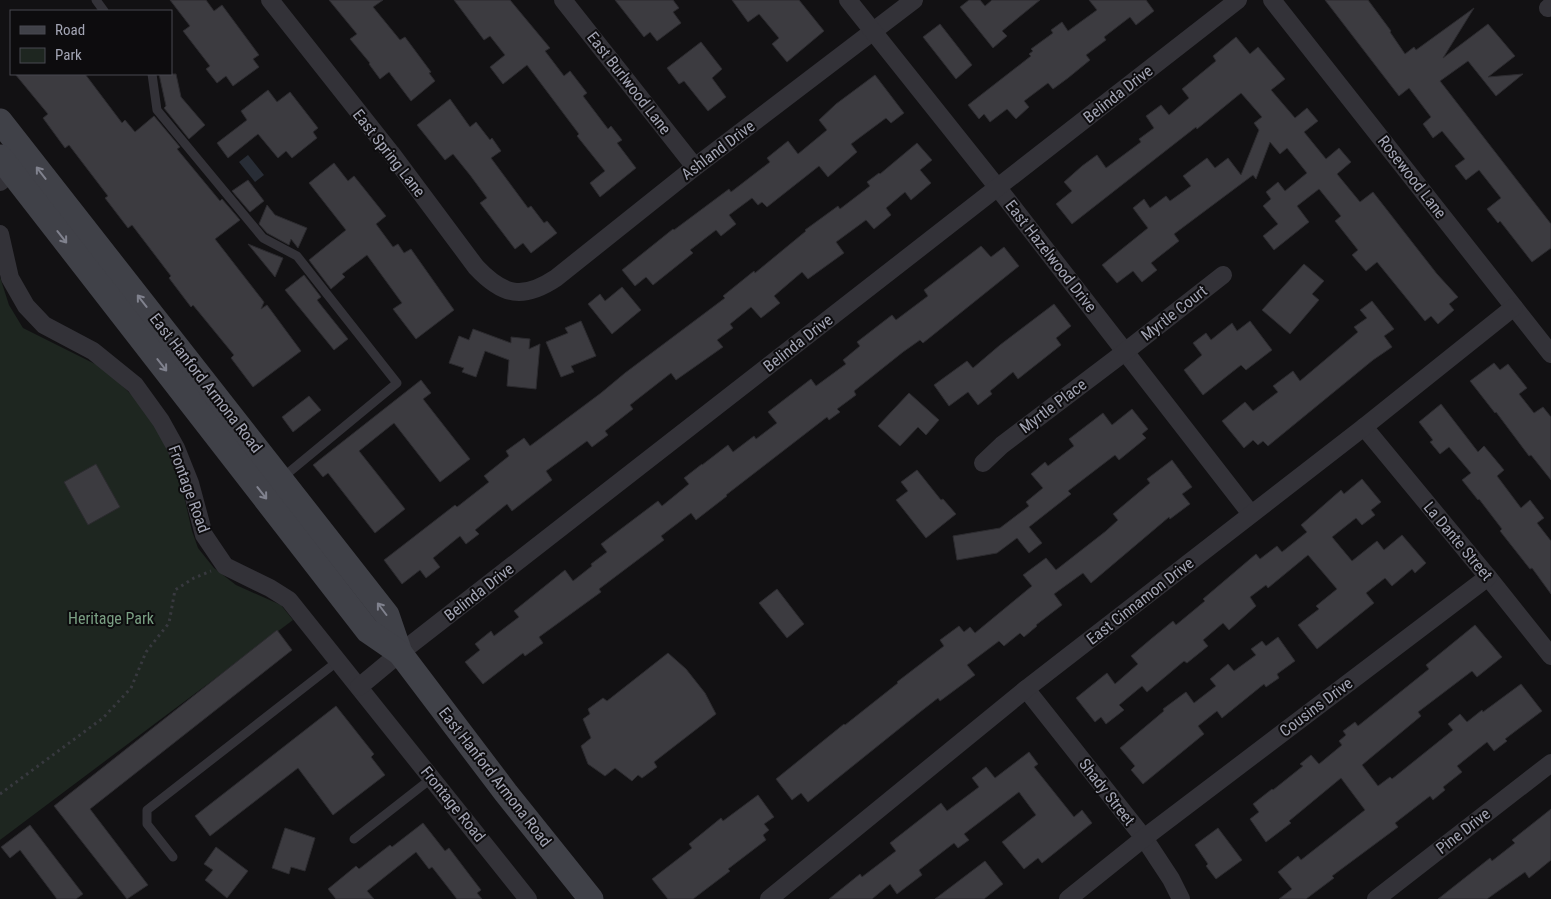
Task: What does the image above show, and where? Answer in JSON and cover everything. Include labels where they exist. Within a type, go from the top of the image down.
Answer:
[{"type":"main road","name":"East Hanford Armona Road","points":[[0,121],[281,478],[386,615],[400,653],[506,793],[591,899]]},
{"type":"main road","name":"East Hanford Armona Road","points":[[4,170],[368,631],[400,653]]},
{"type":"street","name":"East Spring Lane","points":[[270,0],[391,153],[476,267],[499,288],[518,292]]},
{"type":"street","name":"East Burlwood Lane","points":[[563,0],[695,167]]},
{"type":"street","name":"East Hazelwood Drive","points":[[848,0],[998,188],[1251,514]]},
{"type":"street","name":"Ashland Drive","points":[[518,292],[532,290],[556,278],[695,167],[914,0]]},
{"type":"street","name":"Belinda Drive","points":[[359,687],[400,653],[1238,0]]},
{"type":"street","name":"Rosewood Lane","points":[[1272,0],[1551,354]]},
{"type":"street","name":"Frontage Road","points":[[0,234],[10,278],[26,306],[44,325],[93,351],[135,385],[161,421],[176,448],[190,483],[204,535],[225,566],[270,588],[289,600],[528,899]]},
{"type":"street","name":"Myrtle Court","points":[[1126,352],[1223,275]]},
{"type":"street","name":"East Cinnamon Drive","points":[[769,899],[1026,689],[1364,427],[1514,307]]},
{"type":"street","name":"Myrtle Place","points":[[983,463],[1002,445],[1126,352]]},
{"type":"street","name":"La Dante Street","points":[[1364,427],[1488,576],[1551,656]]},
{"type":"street","name":"Cousins Drive","points":[[1068,899],[1144,838],[1488,576]]},
{"type":"street","name":"Shady Street","points":[[1026,689],[1144,838],[1171,879],[1181,899]]},
{"type":"street","name":"Pine Drive","points":[[1376,899],[1551,763]]},
{"type":"lane","points":[[152,75],[157,110],[263,238],[297,256],[398,383],[281,478]]},
{"type":"lane","points":[[172,857],[147,824],[146,810],[338,661]]},
{"type":"lane","points":[[354,839],[432,778]]},
{"type":"path","points":[[0,794],[102,718],[132,688],[146,652],[169,623],[175,590],[194,578],[225,566]]},
{"type":"green space","name":"Heritage Park","points":[[0,277],[9,305],[23,328],[105,369],[140,403],[155,425],[180,479],[192,531],[198,548],[214,568],[236,585],[281,605],[293,620],[0,840]]},
{"type":"shaded area","points":[[248,155],[264,175],[255,182],[239,162]]},
{"type":"building","points":[[170,0],[206,0],[214,11],[222,5],[259,55],[253,59],[259,67],[233,86],[226,76],[217,83],[206,69],[210,66],[183,31],[190,26]]},
{"type":"building","points":[[329,0],[383,0],[373,7],[400,40],[405,37],[431,72],[429,73],[435,81],[411,101],[389,72],[380,79],[370,63],[350,39],[357,34]]},
{"type":"building","points":[[454,0],[510,0],[550,48],[545,51],[564,76],[570,71],[587,93],[583,96],[608,129],[611,126],[622,140],[617,143],[636,168],[600,197],[590,183],[605,171],[577,136],[579,134],[527,65],[503,84],[490,67],[505,55],[490,36],[484,40]]},
{"type":"building","points":[[615,0],[673,0],[679,8],[673,12],[681,23],[657,41],[650,32],[644,37]]},
{"type":"building","points":[[732,0],[799,0],[824,31],[787,62],[772,44],[779,38],[759,14],[748,22]]},
{"type":"building","points":[[969,0],[980,0],[985,6],[992,0],[1040,0],[1002,31],[1007,36],[993,48],[960,7]]},
{"type":"building","points":[[1089,0],[1146,0],[1154,11],[1136,25],[1130,17],[1104,37],[1106,40],[1086,55],[1090,60],[1068,78],[1053,89],[1048,83],[1024,101],[1029,107],[1016,119],[1007,109],[990,122],[984,114],[979,119],[968,105],[1031,56],[1029,54],[1033,51],[1031,49],[1053,33],[1051,30],[1062,22],[1068,31],[1097,10]]},
{"type":"building","points":[[1325,0],[1368,0],[1405,54],[1414,47],[1416,50],[1474,8],[1443,58],[1488,24],[1515,56],[1488,77],[1523,74],[1496,96],[1468,61],[1440,81],[1551,224],[1551,248],[1532,262],[1500,221],[1498,223],[1487,209],[1501,198],[1479,170],[1466,180],[1455,166],[1465,159],[1442,131],[1433,138],[1423,124],[1431,117],[1409,88],[1399,96]]},
{"type":"building","points":[[940,24],[972,65],[956,79],[923,37]]},
{"type":"building","points":[[1236,37],[1250,54],[1258,47],[1285,79],[1271,90],[1295,118],[1307,108],[1318,121],[1304,132],[1326,159],[1339,148],[1351,162],[1337,174],[1360,202],[1373,192],[1437,274],[1458,297],[1449,304],[1454,310],[1438,324],[1431,316],[1425,321],[1377,262],[1366,271],[1352,255],[1358,250],[1335,221],[1341,216],[1319,189],[1297,206],[1309,222],[1274,250],[1263,236],[1278,224],[1263,206],[1271,199],[1266,192],[1278,182],[1285,191],[1307,173],[1287,148],[1280,154],[1270,142],[1256,179],[1253,175],[1174,234],[1179,241],[1151,263],[1157,270],[1142,282],[1133,271],[1117,283],[1102,265],[1148,228],[1133,208],[1144,199],[1150,208],[1166,196],[1170,201],[1191,186],[1183,176],[1207,158],[1215,168],[1228,158],[1241,175],[1259,130],[1254,123],[1262,117],[1241,93],[1072,224],[1056,204],[1072,191],[1064,182],[1082,166],[1097,155],[1106,168],[1141,142],[1139,139],[1154,128],[1146,116],[1161,105],[1169,115],[1189,98],[1182,89],[1216,61],[1213,56]]},
{"type":"building","points":[[701,42],[722,69],[712,78],[726,97],[708,111],[684,81],[679,84],[667,68]]},
{"type":"building","points":[[176,74],[181,97],[205,125],[189,139],[164,108],[166,106],[159,75]]},
{"type":"building","points":[[16,75],[86,75],[122,123],[125,120],[135,132],[154,116],[180,147],[177,149],[220,201],[222,199],[240,220],[215,239],[264,302],[261,309],[267,305],[301,351],[253,387],[231,358],[234,355],[193,305],[191,307],[169,278],[171,276],[132,225],[128,228],[105,198],[108,196],[69,145],[65,148],[43,118],[48,114]]},
{"type":"building","points":[[875,75],[904,113],[891,123],[886,118],[851,144],[857,152],[828,177],[819,166],[767,207],[762,202],[758,205],[752,198],[729,215],[736,224],[721,236],[716,230],[690,250],[693,253],[653,285],[646,277],[635,286],[622,270],[673,229],[729,189],[731,192],[770,162],[767,158],[788,141],[798,154],[827,130],[819,120],[836,104]]},
{"type":"building","points":[[268,90],[277,102],[290,92],[318,128],[313,132],[317,138],[292,158],[286,151],[278,158],[258,134],[228,158],[217,143],[247,120],[241,111]]},
{"type":"building","points":[[450,99],[470,127],[476,122],[490,140],[492,138],[501,151],[491,158],[528,208],[531,206],[544,223],[547,221],[557,233],[531,253],[523,243],[515,249],[480,203],[487,198],[470,175],[453,154],[445,160],[417,125]]},
{"type":"building","points":[[917,143],[932,160],[920,170],[931,183],[911,200],[905,192],[886,208],[891,215],[874,229],[866,220],[836,242],[844,253],[808,279],[802,272],[774,296],[780,303],[761,318],[751,307],[730,324],[733,328],[717,340],[723,347],[676,380],[671,373],[630,405],[633,409],[605,431],[608,435],[592,447],[587,441],[546,471],[552,480],[512,511],[507,504],[475,530],[479,534],[466,544],[460,536],[433,558],[440,567],[426,578],[420,570],[402,584],[384,560],[455,505],[457,507],[489,482],[484,476],[509,456],[506,451],[524,438],[530,446],[601,393],[725,298],[723,296],[754,271],[755,273],[805,230],[838,206],[840,209],[870,186],[867,182],[880,174]]},
{"type":"building","points":[[334,163],[348,181],[354,176],[386,216],[376,224],[393,247],[398,244],[404,253],[411,249],[454,310],[416,339],[393,309],[402,303],[367,255],[342,274],[345,277],[331,289],[309,260],[346,230],[309,183]]},
{"type":"building","points":[[248,180],[264,201],[250,212],[232,191]]},
{"type":"building","points":[[267,205],[275,215],[307,228],[298,248],[291,239],[289,245],[267,233],[259,224]]},
{"type":"building","points":[[248,244],[283,258],[275,277]]},
{"type":"building","points":[[981,246],[991,257],[1004,247],[1019,266],[923,343],[920,340],[854,391],[856,395],[837,409],[840,412],[829,420],[827,417],[696,520],[691,513],[661,536],[664,540],[599,589],[601,592],[539,637],[543,643],[525,656],[523,653],[483,684],[465,662],[480,650],[475,644],[491,631],[494,636],[519,617],[514,611],[565,570],[573,581],[592,566],[591,564],[607,552],[601,544],[658,501],[662,506],[689,484],[684,478],[702,464],[728,445],[733,452],[754,436],[756,439],[777,423],[768,412],[811,379],[816,386],[846,364],[843,360],[860,346],[857,342],[892,315],[896,320],[928,296],[924,290]]},
{"type":"building","points":[[1304,264],[1324,281],[1312,294],[1319,300],[1290,334],[1262,310]]},
{"type":"building","points":[[304,275],[321,297],[317,300],[348,339],[334,350],[285,290]]},
{"type":"building","points":[[622,287],[641,310],[612,334],[588,304],[600,294],[605,301]]},
{"type":"building","points":[[1372,301],[1394,329],[1384,336],[1392,347],[1373,360],[1268,446],[1263,441],[1258,445],[1253,440],[1244,448],[1222,421],[1245,402],[1253,411],[1278,392],[1273,386],[1293,371],[1300,381],[1358,332],[1354,327],[1367,318],[1360,310]]},
{"type":"building","points":[[1054,304],[1071,326],[1056,338],[1061,345],[1018,379],[1013,372],[990,391],[992,394],[978,405],[968,392],[949,406],[934,385],[967,361],[973,368]]},
{"type":"building","points":[[581,321],[596,356],[571,366],[574,372],[561,377],[546,342],[568,333],[565,328]]},
{"type":"building","points":[[1250,321],[1272,350],[1246,370],[1241,365],[1203,395],[1184,370],[1202,355],[1193,343],[1206,333],[1211,340],[1232,323],[1237,331]]},
{"type":"building","points":[[473,329],[511,343],[511,337],[530,339],[529,349],[540,344],[536,389],[507,386],[509,360],[485,351],[476,377],[462,372],[464,368],[449,363],[459,336],[469,340]]},
{"type":"building","points":[[1494,363],[1500,370],[1508,364],[1527,388],[1519,394],[1534,413],[1543,407],[1551,417],[1551,480],[1531,455],[1529,456],[1470,381]]},
{"type":"building","points":[[421,380],[431,393],[423,399],[470,459],[440,482],[394,423],[359,451],[405,509],[375,533],[328,473],[323,477],[313,465]]},
{"type":"building","points":[[909,393],[939,420],[926,435],[918,427],[900,446],[878,426]]},
{"type":"building","points":[[309,396],[321,410],[293,432],[282,417]]},
{"type":"building","points":[[1441,404],[1478,452],[1484,446],[1504,470],[1497,476],[1521,508],[1530,500],[1544,518],[1537,523],[1551,541],[1551,594],[1532,568],[1530,569],[1500,531],[1502,529],[1479,499],[1462,480],[1471,473],[1449,447],[1440,454],[1430,442],[1433,440],[1419,422]]},
{"type":"building","points":[[1132,409],[1148,429],[1142,434],[1146,438],[1119,460],[1115,455],[1068,491],[1071,494],[1029,527],[1042,543],[1029,553],[1017,538],[997,553],[957,560],[953,536],[1000,528],[1029,506],[1026,502],[1043,488],[1031,474],[1045,462],[1048,466],[1074,446],[1069,439],[1103,413],[1112,425]]},
{"type":"building","points":[[1172,460],[1192,487],[1182,494],[1190,504],[1170,519],[1169,517],[1091,583],[1083,573],[1054,594],[1062,605],[1024,637],[1020,633],[1004,646],[999,641],[967,665],[975,675],[940,701],[938,698],[808,802],[801,793],[792,800],[776,779],[944,646],[940,640],[959,626],[964,632],[970,627],[975,633],[1032,586],[1023,575],[1046,558],[1056,570],[1106,531],[1118,520],[1113,514],[1150,483],[1147,479]]},
{"type":"building","points":[[96,464],[120,507],[88,525],[64,482]]},
{"type":"building","points":[[917,470],[941,500],[943,499],[956,514],[926,538],[896,500],[908,491],[901,482]]},
{"type":"building","points":[[1362,479],[1381,502],[1371,510],[1375,515],[1362,525],[1356,518],[1332,537],[1352,561],[1377,541],[1384,550],[1402,535],[1426,563],[1415,573],[1412,569],[1392,586],[1385,578],[1366,593],[1374,603],[1317,649],[1298,625],[1319,609],[1316,606],[1337,589],[1308,555],[1268,588],[1266,585],[1250,597],[1256,606],[1229,630],[1223,623],[1203,640],[1208,646],[1187,663],[1184,661],[1147,692],[1142,686],[1119,705],[1124,710],[1106,724],[1101,717],[1095,722],[1076,698],[1107,673],[1115,684],[1138,664],[1131,656],[1151,639],[1173,621],[1176,625],[1205,601],[1203,599],[1256,554],[1260,559],[1277,546],[1282,552],[1307,532],[1301,525],[1341,490],[1344,494]]},
{"type":"building","points":[[777,589],[804,624],[787,638],[759,603]]},
{"type":"building","points":[[1475,625],[1502,657],[1477,677],[1472,671],[1418,712],[1421,716],[1362,765],[1378,786],[1390,777],[1392,779],[1453,730],[1448,724],[1460,714],[1467,722],[1521,684],[1542,711],[1505,739],[1507,741],[1494,751],[1487,742],[1457,766],[1462,772],[1443,787],[1445,790],[1433,800],[1430,796],[1395,823],[1398,827],[1332,876],[1334,878],[1306,899],[1279,899],[1292,889],[1278,872],[1298,856],[1301,860],[1365,810],[1341,778],[1289,821],[1291,823],[1266,842],[1250,819],[1259,812],[1253,804],[1303,766],[1300,764],[1311,755],[1319,764],[1342,745],[1339,741],[1346,735],[1343,731],[1355,722],[1358,726],[1429,669],[1426,665]]},
{"type":"building","points":[[277,630],[292,650],[90,809],[148,885],[127,899],[54,806]]},
{"type":"building","points":[[1278,637],[1295,661],[1277,674],[1279,678],[1266,687],[1264,684],[1222,718],[1217,711],[1198,726],[1204,734],[1143,784],[1131,770],[1135,766],[1120,748],[1164,711],[1163,709],[1186,692],[1194,703],[1216,686],[1210,679],[1228,664],[1234,671],[1256,655],[1251,649],[1262,641],[1266,646]]},
{"type":"building","points":[[668,653],[686,669],[705,693],[716,714],[654,762],[657,767],[642,778],[638,775],[632,781],[615,768],[605,776],[588,764],[581,746],[591,738],[583,719],[590,714],[588,709],[603,698],[607,701]]},
{"type":"building","points":[[336,706],[374,754],[371,757],[385,775],[333,815],[298,768],[210,836],[195,816]]},
{"type":"building","points":[[1029,752],[1038,764],[1034,767],[1074,817],[1082,810],[1092,823],[1042,863],[1038,858],[1024,869],[1002,842],[1036,815],[1019,792],[964,834],[969,840],[958,848],[954,843],[919,870],[922,875],[897,894],[890,884],[872,899],[829,899],[860,874],[862,877],[896,851],[890,843],[941,803],[947,811],[979,787],[972,778],[986,767],[995,778]]},
{"type":"building","points":[[758,795],[774,817],[764,824],[769,830],[763,835],[766,840],[693,899],[668,899],[652,879],[692,848],[689,844],[721,818],[723,821]]},
{"type":"building","points":[[1551,809],[1551,860],[1529,878],[1525,872],[1487,899],[1438,899],[1490,858],[1492,861],[1515,843],[1512,840]]},
{"type":"building","points":[[423,823],[445,851],[449,848],[481,890],[477,893],[482,899],[457,899],[432,867],[429,869],[416,852],[367,891],[374,899],[336,899],[328,889],[356,866],[359,869]]},
{"type":"building","points":[[30,825],[83,894],[76,899],[57,899],[20,850],[10,858],[1,847]]},
{"type":"building","points":[[285,828],[315,838],[305,871],[291,867],[289,874],[272,868]]},
{"type":"building","points":[[1218,828],[1242,860],[1216,879],[1206,866],[1208,864],[1195,845]]},
{"type":"building","points":[[216,847],[248,871],[227,898],[205,880],[213,870],[204,864]]},
{"type":"building","points":[[985,861],[1003,884],[984,899],[935,899]]}]
